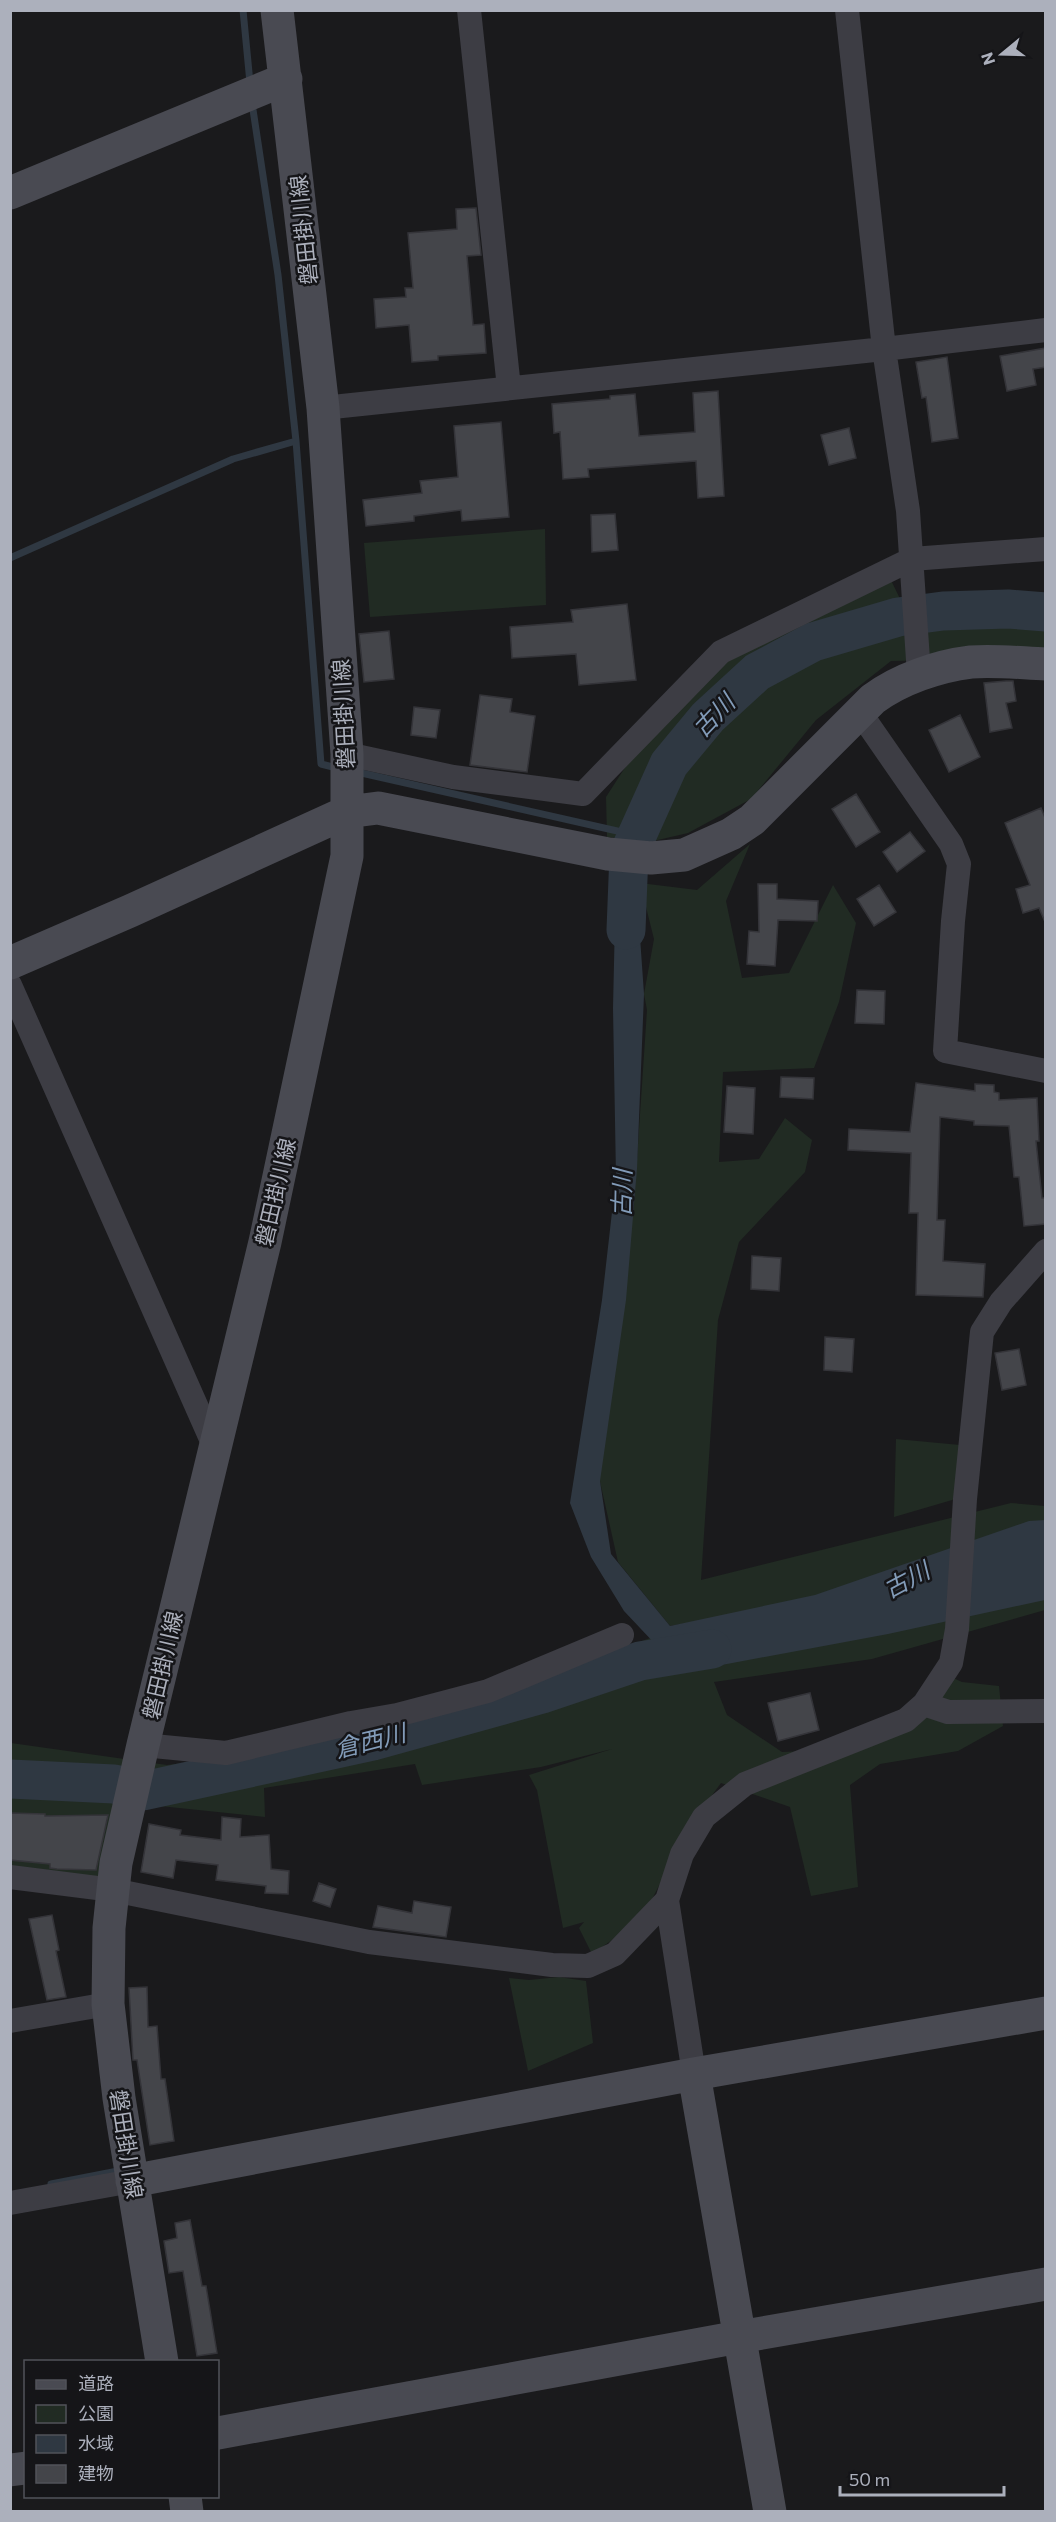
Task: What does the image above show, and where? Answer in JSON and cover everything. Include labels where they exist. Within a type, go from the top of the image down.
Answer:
[{"type":"street","name":"磐田掛川線","points":[[162,2360],[132,2181],[108,2004],[109,1928],[116,1863],[265,1242],[347,856],[347,754],[323,408],[278,10]]},
{"type":"street","points":[[469,10],[509,388]]},
{"type":"street","points":[[847,10],[884,349],[908,511],[918,669]]},
{"type":"street","points":[[10,193],[286,79]]},
{"type":"street","points":[[323,408],[1046,330]]},
{"type":"street","points":[[347,754],[453,777],[583,795],[721,652],[912,559],[1046,549]]},
{"type":"street","points":[[10,963],[347,812],[378,808],[608,854],[651,858],[684,855],[731,834],[752,820],[861,714],[873,699],[918,669],[971,662],[1046,664]]},
{"type":"street","points":[[861,714],[951,844],[959,864],[945,1051],[1046,1071]]},
{"type":"street","points":[[10,985],[215,1448]]},
{"type":"street","points":[[10,1877],[113,1890],[369,1942],[552,1965],[588,1966],[615,1954],[667,1900],[682,1854],[704,1817],[745,1784],[906,1720],[924,1704],[951,1663],[957,1629],[965,1499],[982,1332],[1001,1302],[1046,1251]]},
{"type":"street","points":[[143,1745],[226,1753],[351,1723],[397,1715],[488,1691],[622,1635]]},
{"type":"street","points":[[924,1704],[948,1712],[1046,1711]]},
{"type":"street","points":[[667,1900],[694,2074],[770,2511]]},
{"type":"street","points":[[10,2021],[108,2004]]},
{"type":"street","points":[[10,2203],[694,2074],[1046,2013]]},
{"type":"street","points":[[219,2433],[739,2337],[1046,2284]]},
{"type":"green space","points":[[545,529],[546,605],[370,617],[364,543]]},
{"type":"green space","points":[[889,576],[903,605],[939,603],[1045,606],[1045,658],[891,661],[816,720],[751,799],[688,833],[649,842],[607,837],[606,797],[659,715],[717,661]]},
{"type":"green space","points":[[750,844],[726,901],[742,978],[789,973],[833,885],[856,923],[839,1002],[814,1068],[723,1072],[719,1162],[759,1159],[785,1118],[812,1140],[805,1172],[739,1242],[718,1320],[701,1580],[1011,1503],[1045,1506],[1045,1610],[872,1659],[714,1682],[727,1715],[782,1752],[832,1750],[853,1741],[951,1677],[962,1682],[999,1686],[1003,1726],[958,1751],[880,1764],[850,1785],[858,1887],[811,1896],[790,1807],[721,1783],[691,1824],[650,1903],[622,1933],[592,1954],[579,1928],[584,1922],[563,1928],[537,1790],[529,1775],[612,1749],[541,1767],[422,1785],[415,1764],[264,1788],[265,1817],[131,1803],[113,1890],[11,1878],[11,1743],[167,1765],[253,1754],[577,1664],[698,1621],[670,1626],[618,1562],[597,1468],[634,1204],[647,1010],[644,994],[654,939],[640,883],[697,890]]},
{"type":"green space","points":[[896,1439],[960,1445],[959,1498],[894,1517]]},
{"type":"green space","points":[[559,1977],[586,1981],[593,2043],[528,2071],[509,1978],[529,1980]]},
{"type":"water","points":[[616,874],[636,880],[644,994],[637,1169],[626,1300],[600,1481],[611,1554],[670,1626],[815,1595],[1029,1521],[1045,1520],[1045,1600],[888,1634],[711,1667],[660,1667],[657,1646],[624,1611],[591,1557],[570,1503],[602,1300],[616,1177],[613,1008]]},
{"type":"water","points":[[10,1769],[117,1774],[115,1797],[11,1791]]},
{"type":"building","points":[[476,208],[481,255],[467,256],[473,325],[484,324],[486,353],[438,356],[438,360],[412,362],[409,325],[376,328],[374,299],[406,297],[405,288],[413,288],[408,233],[457,229],[456,209]]},
{"type":"building","points":[[1046,348],[1046,367],[1033,369],[1036,385],[1007,391],[1000,356]]},
{"type":"building","points":[[947,357],[958,438],[932,442],[926,397],[922,398],[916,362]]},
{"type":"building","points":[[718,391],[724,496],[698,498],[696,461],[588,469],[589,477],[563,479],[560,432],[554,433],[552,404],[610,399],[610,396],[635,394],[639,436],[695,432],[693,393]]},
{"type":"building","points":[[501,422],[509,517],[462,521],[461,510],[414,516],[414,521],[366,526],[363,500],[422,493],[420,481],[458,477],[454,426]]},
{"type":"building","points":[[849,428],[856,458],[829,465],[821,435]]},
{"type":"building","points":[[615,514],[618,550],[592,552],[591,515]]},
{"type":"building","points":[[627,604],[636,680],[579,685],[576,654],[512,658],[510,627],[573,622],[571,610]]},
{"type":"building","points":[[389,631],[394,679],[364,682],[359,634]]},
{"type":"building","points":[[1013,681],[1016,701],[1006,703],[1012,728],[990,732],[984,683]]},
{"type":"building","points":[[480,695],[512,699],[510,712],[535,716],[527,772],[470,765]]},
{"type":"building","points":[[414,707],[440,710],[436,738],[411,735]]},
{"type":"building","points":[[960,715],[980,757],[949,772],[929,730]]},
{"type":"building","points":[[856,794],[880,832],[856,847],[832,809]]},
{"type":"building","points":[[1041,808],[1046,820],[1045,922],[1039,908],[1023,913],[1016,889],[1030,885],[1005,823]]},
{"type":"building","points":[[910,832],[925,851],[897,872],[883,852]]},
{"type":"building","points":[[758,884],[777,884],[777,899],[818,901],[817,921],[778,920],[775,966],[747,964],[749,931],[759,932]]},
{"type":"building","points":[[879,885],[896,912],[874,926],[857,899]]},
{"type":"building","points":[[857,990],[885,991],[884,1024],[855,1023]]},
{"type":"building","points":[[781,1077],[814,1078],[813,1099],[780,1097]]},
{"type":"building","points":[[916,1083],[975,1091],[975,1084],[994,1085],[994,1092],[999,1093],[999,1100],[1037,1098],[1039,1141],[1036,1141],[1042,1198],[1046,1198],[1046,1224],[1024,1226],[1019,1177],[1014,1177],[1009,1126],[974,1125],[974,1121],[940,1117],[937,1220],[945,1220],[943,1261],[985,1264],[983,1297],[916,1295],[918,1213],[909,1213],[911,1153],[848,1150],[849,1129],[910,1132]]},
{"type":"building","points":[[727,1086],[755,1088],[753,1134],[724,1132]]},
{"type":"building","points":[[752,1256],[781,1258],[779,1291],[751,1289]]},
{"type":"building","points":[[825,1337],[854,1339],[852,1372],[824,1370]]},
{"type":"building","points":[[1019,1349],[1026,1385],[1002,1390],[995,1353]]},
{"type":"building","points":[[810,1693],[819,1730],[778,1741],[768,1703]]},
{"type":"building","points":[[10,1813],[45,1814],[45,1816],[108,1815],[96,1870],[57,1869],[50,1868],[50,1864],[10,1860]]},
{"type":"building","points":[[222,1817],[241,1819],[240,1837],[269,1835],[271,1869],[289,1871],[288,1894],[265,1893],[266,1886],[216,1880],[218,1865],[176,1860],[173,1878],[141,1872],[149,1824],[181,1830],[180,1835],[221,1840]]},
{"type":"building","points":[[319,1883],[336,1889],[330,1907],[313,1901]]},
{"type":"building","points":[[414,1901],[451,1907],[446,1937],[373,1927],[378,1906],[412,1913]]},
{"type":"building","points":[[52,1915],[59,1950],[56,1951],[66,1997],[47,2000],[29,1919]]},
{"type":"building","points":[[147,1987],[148,2027],[157,2026],[161,2079],[165,2079],[174,2141],[150,2145],[137,2060],[133,2060],[129,1988]]},
{"type":"building","points":[[190,2220],[202,2286],[206,2286],[217,2353],[197,2356],[183,2271],[169,2273],[164,2241],[177,2238],[175,2223]]},
{"type":"waterway","points":[[243,10],[250,83]]},
{"type":"waterway","points":[[252,103],[278,275],[296,441],[321,764],[337,768]]},
{"type":"waterway","points":[[10,558],[233,459],[296,441]]},
{"type":"waterway","name":"古川","points":[[626,930],[629,853],[669,764],[708,717],[757,672],[813,642],[898,617],[943,611],[1008,609],[1046,612]]},
{"type":"waterway","points":[[357,772],[635,835]]},
{"type":"waterway","name":"倉西川","points":[[10,1779],[114,1784],[143,1791],[373,1741],[542,1694],[640,1661],[712,1649]]},
{"type":"waterway","points":[[51,2184],[123,2170]]}]
